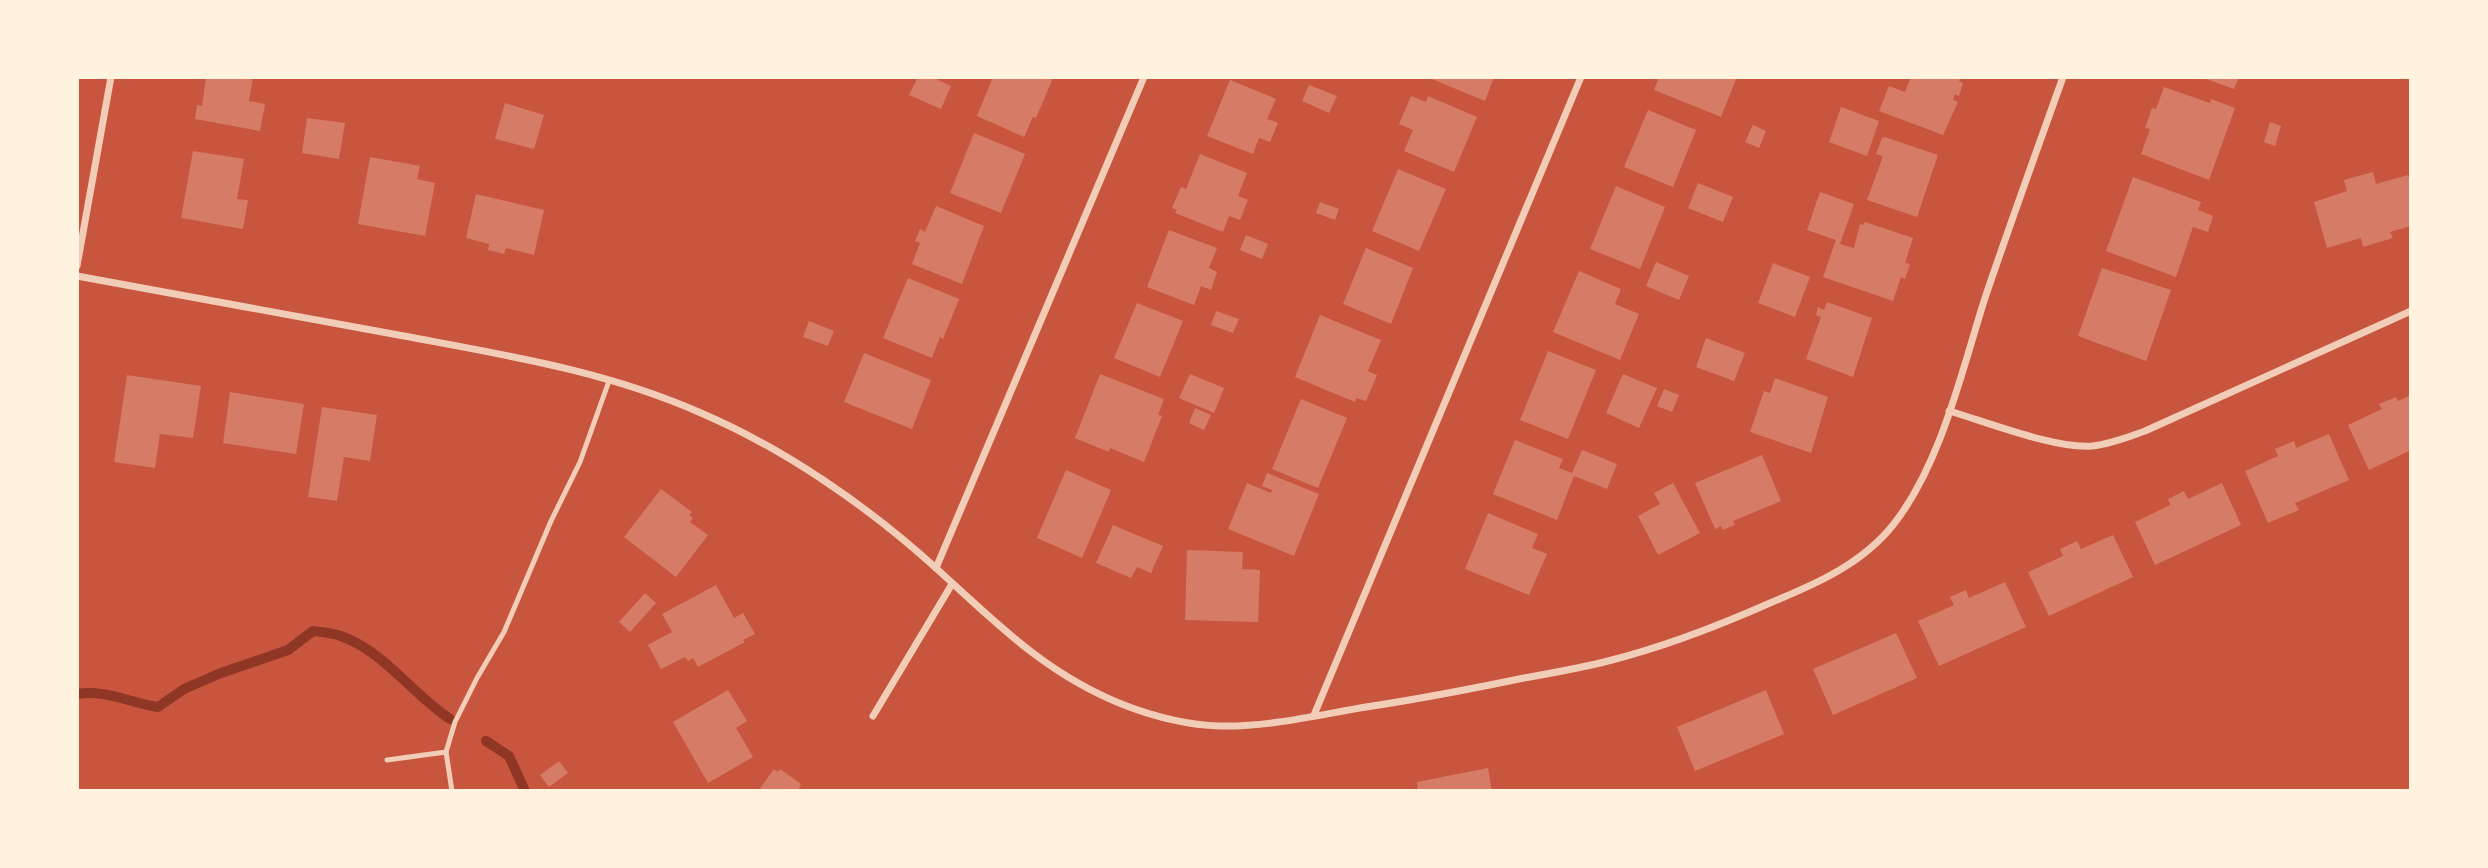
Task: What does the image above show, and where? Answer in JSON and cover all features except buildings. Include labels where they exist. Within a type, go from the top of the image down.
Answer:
[{"type":"street","points":[[77,266],[111,77]]},
{"type":"street","points":[[936,568],[1144,77]]},
{"type":"street","points":[[1314,715],[1581,77]]},
{"type":"street","points":[[77,276],[552,363],[695,410],[776,451],[887,527],[936,568],[993,623],[1030,653],[1076,683],[1125,705],[1174,721],[1221,726],[1289,721],[1605,662],[1665,644],[1739,617],[1810,586],[1848,566],[1875,545],[1893,526],[1915,495],[1949,411],[2001,250],[2063,77]]},
{"type":"street","points":[[1949,411],[2059,443],[2090,446],[2112,443],[2145,431],[2411,311]]},
{"type":"street","points":[[873,716],[953,584]]},
{"type":"lane","points":[[452,791],[446,752],[455,722],[504,632],[551,521],[580,462],[609,381]]},
{"type":"lane","points":[[387,760],[446,752]]},
{"type":"waterway","points":[[77,694],[97,693],[158,707],[184,689],[288,650],[313,631],[331,633],[357,643],[385,663],[450,719]]},
{"type":"waterway","points":[[486,741],[509,756],[525,791]]}]
